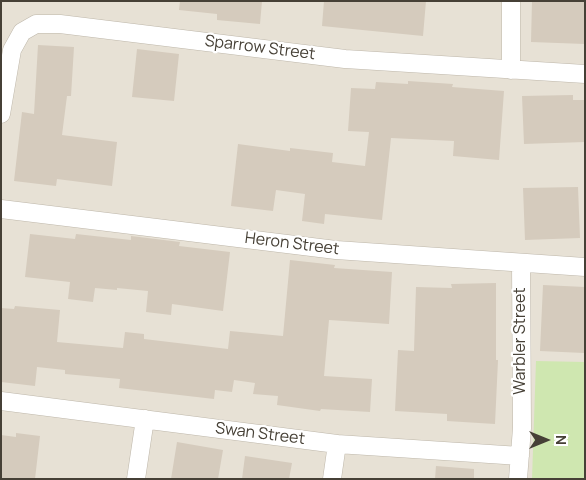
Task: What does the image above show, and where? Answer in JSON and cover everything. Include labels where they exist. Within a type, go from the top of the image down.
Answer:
[{"type":"street","points":[[511,1],[511,70]]},
{"type":"street","name":"Sparrow Street","points":[[1,114],[12,50],[22,32],[36,24],[60,24],[344,58],[585,74]]},
{"type":"street","name":"Heron Street","points":[[1,209],[336,250],[585,267]]},
{"type":"street","name":"Warbler Street","points":[[518,479],[522,428],[520,262]]},
{"type":"street","name":"Swan Street","points":[[1,401],[338,444],[520,456]]},
{"type":"street","points":[[136,479],[145,419]]},
{"type":"street","points":[[332,479],[338,444]]},
{"type":"shaded area","points":[[1,1],[585,1],[585,479],[1,479]]},
{"type":"green space","points":[[536,361],[585,362],[585,479],[532,479]]},
{"type":"building","points":[[180,1],[262,1],[260,24],[217,20],[217,14],[179,10]]},
{"type":"building","points":[[324,1],[426,1],[423,36],[322,26]]},
{"type":"building","points":[[532,1],[585,1],[585,44],[531,42]]},
{"type":"building","points":[[38,45],[74,47],[71,96],[67,96],[62,135],[117,142],[112,186],[57,179],[56,186],[14,181],[22,112],[34,114]]},
{"type":"building","points":[[137,49],[179,54],[174,101],[132,97]]},
{"type":"building","points":[[408,81],[453,84],[452,87],[504,91],[499,160],[453,156],[454,141],[391,138],[382,220],[325,214],[324,224],[302,221],[305,194],[276,190],[273,211],[231,206],[238,144],[290,151],[290,148],[333,153],[332,162],[365,166],[369,132],[348,131],[351,88],[375,89],[376,82],[408,84]]},
{"type":"building","points":[[573,95],[573,100],[585,100],[585,142],[524,144],[522,96]]},
{"type":"building","points":[[578,187],[580,238],[525,240],[523,188]]},
{"type":"building","points":[[30,234],[75,239],[76,234],[131,240],[131,236],[180,242],[179,246],[230,252],[223,311],[172,304],[171,315],[146,312],[148,291],[117,288],[117,290],[95,288],[93,302],[68,299],[70,282],[25,277]]},
{"type":"building","points":[[290,260],[335,265],[334,268],[392,272],[389,324],[329,320],[324,376],[372,379],[370,412],[321,409],[320,411],[277,405],[278,396],[253,394],[255,383],[234,380],[232,392],[215,390],[214,399],[119,388],[120,379],[65,374],[65,370],[37,367],[35,386],[1,382],[1,308],[14,309],[15,306],[60,310],[57,342],[123,348],[125,332],[144,334],[144,339],[228,349],[230,331],[283,336]]},
{"type":"building","points":[[496,283],[496,360],[498,360],[495,424],[447,421],[447,414],[395,411],[398,350],[414,351],[416,287],[452,288],[451,284]]},
{"type":"building","points":[[543,285],[585,287],[584,353],[540,351]]},
{"type":"building","points":[[16,433],[40,436],[35,479],[1,479],[1,435],[16,437]]},
{"type":"building","points":[[177,442],[223,450],[218,479],[171,479]]},
{"type":"building","points":[[245,456],[292,463],[289,479],[242,479]]},
{"type":"building","points":[[436,466],[474,469],[474,479],[435,479]]}]
